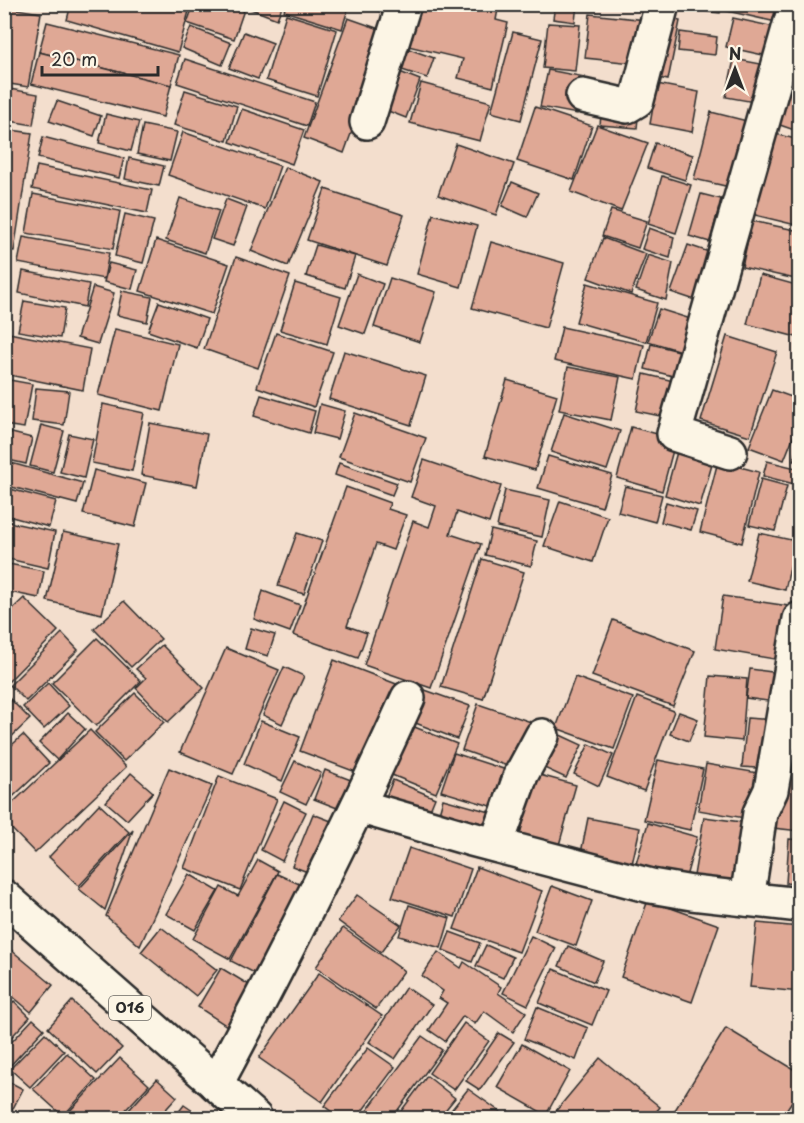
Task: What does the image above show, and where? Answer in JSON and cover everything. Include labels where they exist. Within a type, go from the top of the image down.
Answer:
[{"type":"street","points":[[367,122],[404,4]]},
{"type":"street","points":[[583,96],[627,106],[637,100],[662,4]]},
{"type":"street","points":[[730,452],[674,434],[796,4]]},
{"type":"street","points":[[747,899],[760,813],[771,790],[800,619]]},
{"type":"street","points":[[216,1084],[274,975],[358,806],[408,698]]},
{"type":"street","points":[[496,845],[521,775],[542,736]]},
{"type":"street","points":[[358,806],[651,886],[800,905]]},
{"type":"street","name":"016","points":[[4,897],[255,1119]]},
{"type":"building","points":[[42,4],[69,4],[68,10]]},
{"type":"building","points":[[71,4],[168,4],[189,11],[178,52],[67,20]]},
{"type":"building","points":[[194,4],[246,4],[234,39],[187,23]]},
{"type":"building","points":[[252,4],[283,4],[277,19],[251,9]]},
{"type":"building","points":[[286,4],[332,4],[348,9],[342,29],[284,11]]},
{"type":"building","points":[[359,4],[396,4],[392,16]]},
{"type":"building","points":[[415,4],[499,4],[496,20],[508,23],[493,87],[458,78],[463,59],[404,45]]},
{"type":"building","points":[[555,4],[577,4],[575,22],[553,19]]},
{"type":"building","points":[[686,4],[721,4],[720,13],[685,9]]},
{"type":"building","points":[[729,4],[789,4],[785,24],[727,11]]},
{"type":"building","points":[[4,7],[41,13],[28,87],[4,83]]},
{"type":"building","points":[[286,14],[337,30],[317,96],[266,80]]},
{"type":"building","points":[[590,14],[646,20],[642,64],[585,58]]},
{"type":"building","points":[[348,18],[388,32],[344,153],[304,138]]},
{"type":"building","points":[[666,18],[680,21],[668,80],[654,77]]},
{"type":"building","points":[[733,18],[775,27],[768,56],[726,47]]},
{"type":"building","points":[[47,22],[179,55],[171,85],[39,52]]},
{"type":"building","points":[[548,23],[580,25],[575,71],[543,68]]},
{"type":"building","points":[[191,27],[231,43],[222,65],[182,48]]},
{"type":"building","points":[[244,32],[273,43],[258,79],[229,68]]},
{"type":"building","points":[[513,32],[542,39],[521,120],[491,112]]},
{"type":"building","points":[[680,32],[717,37],[715,55],[678,51]]},
{"type":"building","points":[[406,48],[434,58],[427,78],[399,69]]},
{"type":"building","points":[[39,52],[171,85],[163,117],[31,84]]},
{"type":"building","points":[[185,59],[315,102],[307,126],[177,83]]},
{"type":"building","points":[[734,59],[761,64],[754,102],[726,97]]},
{"type":"building","points":[[548,70],[585,77],[577,114],[540,107]]},
{"type":"building","points":[[397,71],[420,80],[406,118],[383,109]]},
{"type":"building","points":[[795,71],[800,73],[800,132],[777,124]]},
{"type":"building","points":[[421,83],[491,102],[480,141],[410,123]]},
{"type":"building","points":[[657,84],[699,92],[692,132],[650,124]]},
{"type":"building","points":[[4,88],[38,94],[33,125],[4,120]]},
{"type":"building","points":[[185,90],[237,106],[227,141],[174,125]]},
{"type":"building","points":[[57,101],[101,116],[94,136],[49,121]]},
{"type":"building","points":[[602,105],[639,109],[637,128],[600,125]]},
{"type":"building","points":[[535,107],[592,126],[574,180],[517,161]]},
{"type":"building","points":[[242,109],[304,130],[292,164],[230,142]]},
{"type":"building","points":[[711,112],[747,121],[730,187],[694,179]]},
{"type":"building","points":[[106,114],[139,122],[131,151],[99,143]]},
{"type":"building","points":[[143,125],[177,132],[170,161],[137,154]]},
{"type":"building","points":[[597,125],[648,143],[621,211],[571,192]]},
{"type":"building","points":[[4,129],[32,133],[14,251],[4,250]]},
{"type":"building","points":[[183,132],[280,166],[265,209],[168,175]]},
{"type":"building","points":[[775,134],[800,140],[800,226],[755,215]]},
{"type":"building","points":[[43,137],[124,158],[119,178],[38,158]]},
{"type":"building","points":[[655,143],[693,155],[685,180],[647,168]]},
{"type":"building","points":[[456,144],[514,164],[496,215],[438,195]]},
{"type":"building","points":[[129,158],[164,166],[159,186],[125,179]]},
{"type":"building","points":[[37,166],[152,190],[147,213],[32,189]]},
{"type":"building","points":[[285,167],[323,182],[288,266],[251,251]]},
{"type":"building","points":[[662,176],[691,185],[676,233],[648,224]]},
{"type":"building","points":[[512,182],[538,193],[527,217],[502,206]]},
{"type":"building","points":[[325,189],[404,215],[387,266],[307,240]]},
{"type":"building","points":[[33,194],[120,211],[113,249],[26,233]]},
{"type":"building","points":[[701,194],[721,199],[710,242],[689,236]]},
{"type":"building","points":[[180,198],[219,211],[205,253],[166,240]]},
{"type":"building","points":[[226,199],[247,207],[233,246],[212,239]]},
{"type":"building","points":[[611,210],[647,221],[638,248],[602,236]]},
{"type":"building","points":[[125,214],[154,221],[143,263],[115,256]]},
{"type":"building","points":[[433,214],[477,226],[461,287],[417,274]]},
{"type":"building","points":[[752,221],[800,231],[800,280],[742,267]]},
{"type":"building","points":[[649,228],[674,237],[670,258],[642,249]]},
{"type":"building","points":[[23,237],[109,253],[104,279],[18,263]]},
{"type":"building","points":[[603,238],[646,254],[631,294],[588,278]]},
{"type":"building","points":[[156,240],[229,264],[212,314],[140,291]]},
{"type":"building","points":[[491,242],[564,263],[546,328],[472,308]]},
{"type":"building","points":[[316,245],[355,256],[345,288],[306,276]]},
{"type":"building","points":[[688,245],[715,254],[698,301],[671,292]]},
{"type":"building","points":[[648,255],[673,263],[666,300],[636,290]]},
{"type":"building","points":[[236,257],[290,276],[258,368],[204,349]]},
{"type":"building","points":[[4,262],[11,263],[4,308]]},
{"type":"building","points":[[109,263],[137,270],[132,289],[104,282]]},
{"type":"building","points":[[23,271],[89,284],[85,307],[19,293]]},
{"type":"building","points":[[357,274],[383,284],[365,334],[339,325]]},
{"type":"building","points":[[760,275],[800,286],[800,338],[747,324]]},
{"type":"building","points":[[390,278],[436,292],[420,342],[374,327]]},
{"type":"building","points":[[295,283],[341,297],[327,344],[280,330]]},
{"type":"building","points":[[587,283],[657,303],[646,342],[576,322]]},
{"type":"building","points":[[93,287],[114,293],[98,344],[77,338]]},
{"type":"building","points":[[122,291],[152,297],[147,322],[117,315]]},
{"type":"building","points":[[24,301],[65,308],[60,338],[18,331]]},
{"type":"building","points":[[159,302],[207,319],[197,348],[148,331]]},
{"type":"building","points":[[659,309],[694,320],[684,352],[648,341]]},
{"type":"building","points":[[562,327],[644,345],[636,379],[554,361]]},
{"type":"building","points":[[115,329],[178,344],[162,411],[98,395]]},
{"type":"building","points":[[9,333],[90,349],[83,390],[4,374]]},
{"type":"building","points":[[276,333],[333,352],[314,407],[257,387]]},
{"type":"building","points":[[727,336],[777,352],[750,436],[701,421]]},
{"type":"building","points":[[651,344],[683,352],[677,377],[645,369]]},
{"type":"building","points":[[344,351],[426,376],[411,425],[329,399]]},
{"type":"building","points":[[568,367],[620,377],[611,420],[559,410]]},
{"type":"building","points":[[644,374],[678,382],[670,418],[636,411]]},
{"type":"building","points":[[4,379],[32,384],[24,428],[4,425]]},
{"type":"building","points":[[507,380],[557,395],[535,470],[485,456]]},
{"type":"building","points":[[36,388],[69,391],[64,425],[32,421]]},
{"type":"building","points":[[772,390],[800,400],[800,420],[784,460],[749,447]]},
{"type":"building","points":[[261,395],[315,411],[309,433],[254,416]]},
{"type":"building","points":[[103,404],[144,413],[132,471],[92,463]]},
{"type":"building","points":[[320,404],[345,411],[337,439],[313,433]]},
{"type":"building","points":[[355,413],[426,438],[410,482],[339,457]]},
{"type":"building","points":[[564,413],[620,431],[607,470],[551,452]]},
{"type":"building","points":[[150,423],[207,434],[197,486],[141,475]]},
{"type":"building","points":[[41,425],[64,431],[53,472],[30,466]]},
{"type":"building","points":[[631,427],[676,439],[662,491],[617,478]]},
{"type":"building","points":[[4,431],[32,438],[26,464],[4,459]]},
{"type":"building","points":[[69,434],[93,439],[84,478],[60,472]]},
{"type":"building","points":[[800,437],[800,462],[793,461]]},
{"type":"building","points":[[680,441],[716,451],[700,506],[665,495]]},
{"type":"building","points":[[548,456],[612,475],[602,507],[538,488]]},
{"type":"building","points":[[424,460],[501,486],[489,523],[457,512],[450,534],[481,544],[431,688],[364,665],[413,521],[429,527],[436,506],[411,497]]},
{"type":"building","points":[[4,461],[83,483],[77,504],[4,485]]},
{"type":"building","points":[[718,461],[759,472],[742,543],[700,532]]},
{"type":"building","points":[[767,461],[800,469],[798,485],[763,476]]},
{"type":"building","points":[[339,463],[397,483],[392,495],[335,475]]},
{"type":"building","points":[[94,470],[146,483],[135,527],[83,514]]},
{"type":"building","points":[[761,479],[787,486],[775,531],[749,525]]},
{"type":"building","points":[[625,486],[662,495],[655,522],[618,512]]},
{"type":"building","points":[[346,487],[390,503],[388,509],[406,515],[393,550],[376,544],[347,626],[367,633],[358,658],[293,635]]},
{"type":"building","points":[[10,489],[56,501],[49,527],[4,515]]},
{"type":"building","points":[[505,490],[550,500],[542,537],[497,527]]},
{"type":"building","points":[[560,501],[608,517],[593,562],[544,546]]},
{"type":"building","points":[[666,502],[697,511],[691,530],[661,522]]},
{"type":"building","points":[[4,521],[55,532],[48,568],[4,558]]},
{"type":"building","points":[[491,530],[537,541],[531,566],[485,555]]},
{"type":"building","points":[[63,532],[118,544],[102,614],[47,601]]},
{"type":"building","points":[[297,533],[322,541],[304,594],[278,586]]},
{"type":"building","points":[[759,533],[796,541],[785,590],[747,581]]},
{"type":"building","points":[[482,559],[524,572],[483,699],[441,687]]},
{"type":"building","points":[[4,563],[44,571],[39,598],[4,591]]},
{"type":"building","points":[[263,591],[300,605],[290,632],[254,619]]},
{"type":"building","points":[[723,596],[795,607],[786,661],[715,649]]},
{"type":"building","points":[[24,598],[58,631],[7,683],[4,681],[4,617]]},
{"type":"building","points":[[124,601],[161,639],[131,667],[94,629]]},
{"type":"building","points":[[613,620],[695,651],[673,706],[592,676]]},
{"type":"building","points":[[251,628],[275,635],[268,656],[245,649]]},
{"type":"building","points":[[62,633],[78,650],[26,701],[10,685]]},
{"type":"building","points":[[97,638],[141,681],[96,726],[52,683]]},
{"type":"building","points":[[162,645],[204,688],[168,722],[136,688],[146,678],[136,669]]},
{"type":"building","points":[[226,648],[279,670],[233,774],[180,752]]},
{"type":"building","points":[[334,660],[399,685],[364,775],[300,751]]},
{"type":"building","points":[[284,667],[304,676],[282,724],[263,715]]},
{"type":"building","points":[[750,669],[787,674],[782,703],[746,698]]},
{"type":"building","points":[[710,676],[747,679],[742,741],[704,737]]},
{"type":"building","points":[[575,677],[633,698],[614,749],[556,728]]},
{"type":"building","points":[[48,683],[69,706],[44,729],[23,707]]},
{"type":"building","points":[[425,690],[470,706],[457,739],[413,722]]},
{"type":"building","points":[[135,693],[164,722],[124,761],[95,732]]},
{"type":"building","points":[[7,696],[30,719],[4,744],[4,698]]},
{"type":"building","points":[[637,697],[674,711],[644,791],[607,777]]},
{"type":"building","points":[[478,704],[531,722],[516,769],[462,750]]},
{"type":"building","points":[[679,712],[698,719],[689,741],[670,734]]},
{"type":"building","points":[[68,713],[85,729],[57,760],[39,743]]},
{"type":"building","points":[[747,718],[776,720],[772,769],[742,767]]},
{"type":"building","points":[[261,721],[300,737],[282,781],[244,764]]},
{"type":"building","points":[[412,726],[457,744],[436,793],[392,775]]},
{"type":"building","points":[[90,730],[126,767],[35,853],[4,821],[4,811]]},
{"type":"building","points":[[558,734],[582,745],[566,778],[542,767]]},
{"type":"building","points":[[23,735],[49,763],[5,804],[4,752]]},
{"type":"building","points":[[589,744],[613,755],[599,786],[574,774]]},
{"type":"building","points":[[454,753],[519,774],[507,811],[441,791]]},
{"type":"building","points":[[658,760],[703,769],[690,830],[644,820]]},
{"type":"building","points":[[295,761],[321,773],[306,804],[280,792]]},
{"type":"building","points":[[706,764],[764,774],[756,820],[698,810]]},
{"type":"building","points":[[169,768],[212,786],[140,946],[106,916]]},
{"type":"building","points":[[325,770],[361,784],[350,813],[314,799]]},
{"type":"building","points":[[131,773],[153,792],[127,820],[106,802]]},
{"type":"building","points":[[536,774],[576,785],[555,859],[516,849]]},
{"type":"building","points":[[219,776],[277,799],[240,890],[184,868]]},
{"type":"building","points":[[779,777],[800,780],[800,831],[773,828]]},
{"type":"building","points":[[393,780],[435,798],[425,822],[383,804]]},
{"type":"building","points":[[443,799],[501,815],[493,843],[435,827]]},
{"type":"building","points":[[284,801],[306,812],[282,861],[261,850]]},
{"type":"building","points":[[99,804],[129,832],[79,886],[49,857]]},
{"type":"building","points":[[313,814],[339,824],[318,876],[292,866]]},
{"type":"building","points":[[704,817],[756,824],[744,894],[692,887]]},
{"type":"building","points":[[588,818],[640,828],[630,873],[579,863]]},
{"type":"building","points":[[648,823],[697,837],[683,888],[633,874]]},
{"type":"building","points":[[133,830],[113,888],[105,910],[79,889]]},
{"type":"building","points":[[789,839],[800,840],[800,884],[786,883]]},
{"type":"building","points":[[409,848],[471,869],[455,917],[392,897]]},
{"type":"building","points":[[258,860],[278,871],[230,959],[193,939],[221,887],[238,896]]},
{"type":"building","points":[[477,867],[542,891],[519,952],[454,929]]},
{"type":"building","points":[[189,874],[218,891],[195,930],[166,914]]},
{"type":"building","points":[[277,874],[315,891],[268,980],[231,961]]},
{"type":"building","points":[[552,886],[592,901],[576,946],[535,931]]},
{"type":"building","points":[[357,895],[401,925],[381,952],[338,921]]},
{"type":"building","points":[[648,900],[719,925],[692,1002],[621,977]]},
{"type":"building","points":[[409,905],[450,918],[441,948],[399,936]]},
{"type":"building","points":[[757,923],[800,927],[800,992],[750,987]]},
{"type":"building","points":[[161,927],[217,970],[196,996],[141,952]]},
{"type":"building","points":[[343,928],[404,971],[376,1009],[316,967]]},
{"type":"building","points":[[450,932],[480,943],[472,962],[443,950]]},
{"type":"building","points":[[531,936],[556,948],[528,1005],[503,993]]},
{"type":"building","points":[[4,944],[53,985],[31,1012],[4,989]]},
{"type":"building","points":[[486,945],[513,957],[503,978],[476,966]]},
{"type":"building","points":[[568,946],[603,961],[594,982],[559,966]]},
{"type":"building","points":[[438,952],[461,968],[464,962],[501,987],[498,993],[526,1012],[513,1032],[484,1011],[475,1024],[463,1016],[445,1041],[429,1030],[447,1003],[439,998],[443,991],[422,976]]},
{"type":"building","points":[[221,968],[256,989],[233,1030],[198,1007]]},
{"type":"building","points":[[553,969],[606,991],[592,1025],[539,1003]]},
{"type":"building","points":[[319,973],[382,1016],[322,1102],[259,1058]]},
{"type":"building","points":[[406,987],[432,1005],[395,1059],[369,1042]]},
{"type":"building","points":[[14,1001],[30,1017],[4,1045],[4,1012]]},
{"type":"building","points":[[72,1001],[122,1048],[97,1074],[48,1028]]},
{"type":"building","points":[[537,1007],[588,1028],[576,1060],[524,1039]]},
{"type":"building","points":[[33,1019],[44,1029],[7,1069],[4,1050]]},
{"type":"building","points":[[464,1023],[489,1041],[454,1090],[429,1073]]},
{"type":"building","points":[[726,1028],[800,1073],[800,1089],[781,1118],[670,1118]]},
{"type":"building","points":[[45,1033],[64,1051],[30,1087],[10,1069]]},
{"type":"building","points":[[499,1033],[514,1042],[480,1090],[466,1081]]},
{"type":"building","points":[[422,1036],[442,1050],[392,1118],[363,1116]]},
{"type":"building","points":[[522,1044],[570,1071],[546,1115],[497,1087]]},
{"type":"building","points":[[368,1048],[395,1067],[357,1118],[340,1118],[324,1106]]},
{"type":"building","points":[[67,1053],[96,1080],[63,1116],[33,1089]]},
{"type":"building","points":[[120,1058],[149,1085],[118,1118],[72,1118],[67,1114]]},
{"type":"building","points":[[600,1058],[660,1107],[651,1118],[550,1118]]},
{"type":"building","points":[[427,1076],[455,1098],[439,1118],[396,1118]]},
{"type":"building","points":[[4,1079],[23,1089],[9,1116],[4,1114]]},
{"type":"building","points":[[157,1079],[177,1097],[158,1118],[139,1118],[129,1110]]},
{"type":"building","points":[[468,1089],[509,1118],[445,1118]]},
{"type":"building","points":[[800,1099],[800,1118],[787,1118]]},
{"type":"building","points":[[184,1105],[203,1118],[174,1118]]}]
